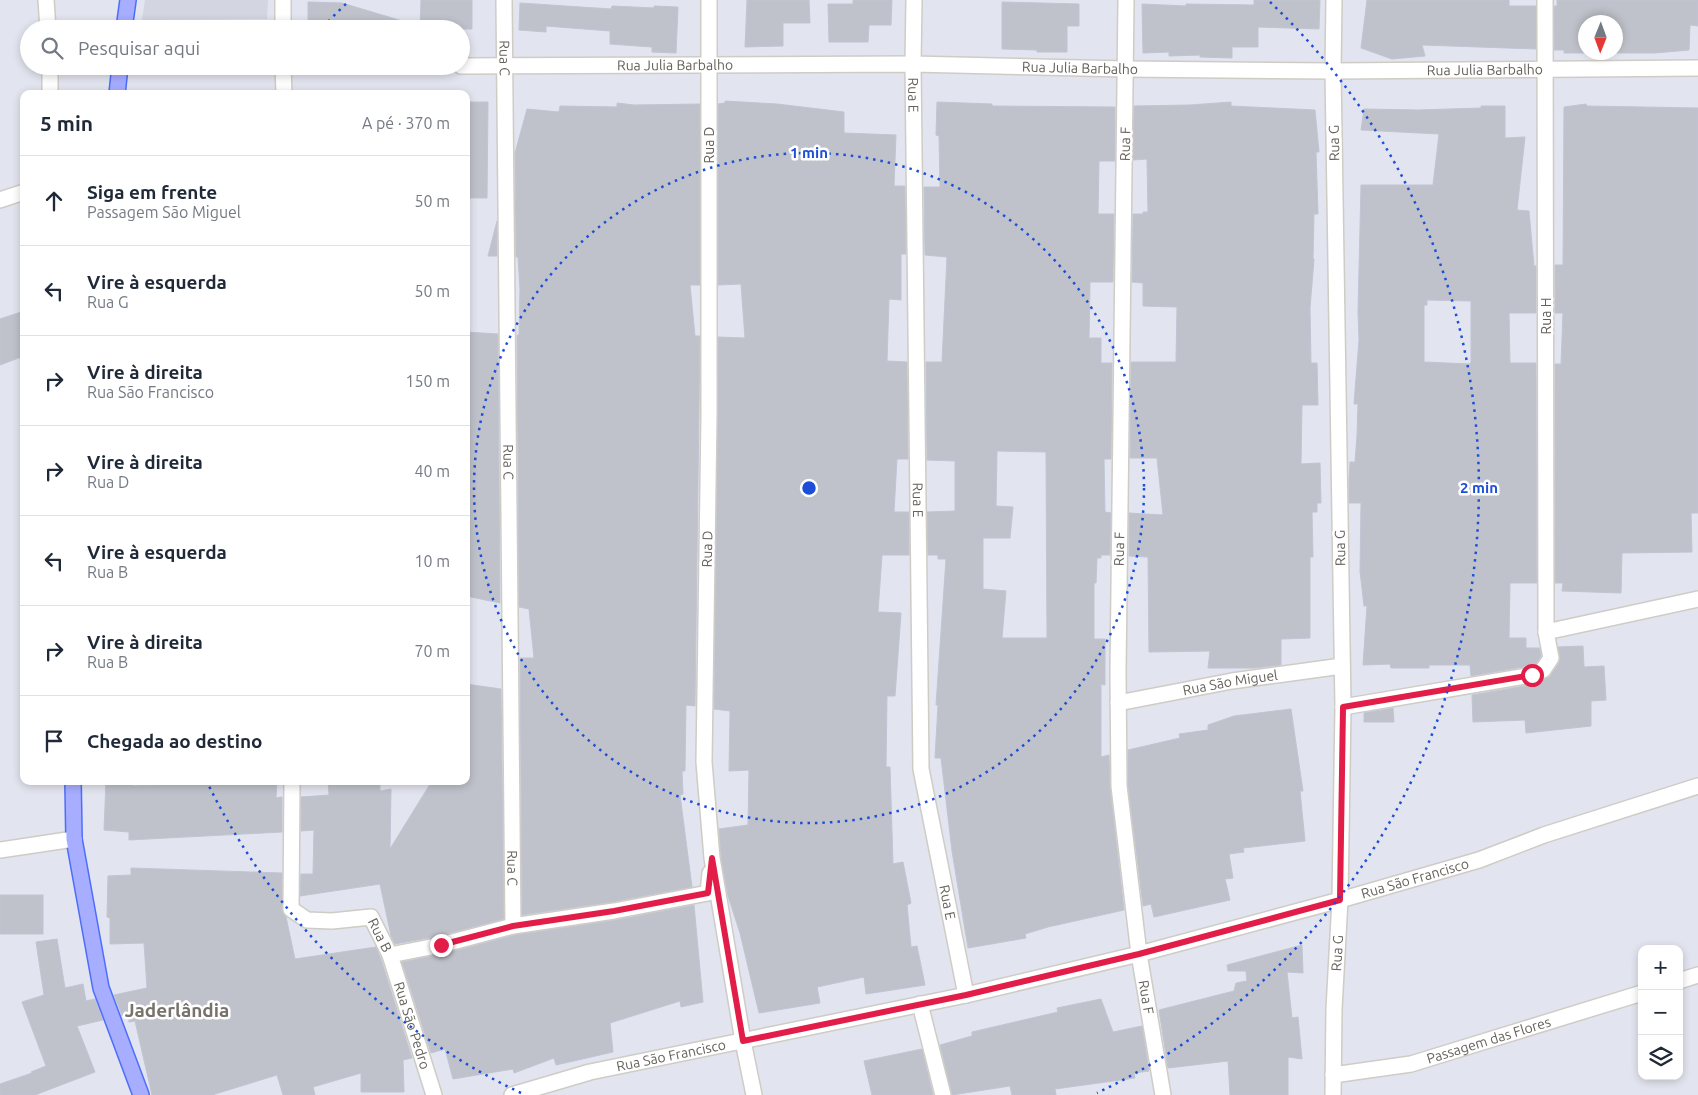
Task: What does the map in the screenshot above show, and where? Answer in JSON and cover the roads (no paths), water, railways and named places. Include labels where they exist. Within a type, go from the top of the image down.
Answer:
[{"type":"main road","points":[[125,20],[128,0]]},
{"type":"main road","points":[[117,90],[119,75]]},
{"type":"main road","points":[[73,785],[74,839],[101,988],[141,1095]]},
{"type":"street","points":[[46,0],[47,20]]},
{"type":"street","points":[[283,0],[283,20]]},
{"type":"street","name":"Rua C","points":[[504,0],[513,926]]},
{"type":"street","name":"Rua D","points":[[709,0],[709,416],[704,762],[712,858],[754,1095]]},
{"type":"street","name":"Rua E","points":[[914,0],[913,64],[921,769],[966,995]]},
{"type":"street","name":"Rua F","points":[[1126,0],[1118,703],[1119,786],[1139,954],[1163,1095]]},
{"type":"street","name":"Rua G","points":[[1333,1095],[1334,1009],[1340,900],[1343,707],[1333,71],[1334,0]]},
{"type":"street","name":"Rua H","points":[[1343,707],[1532,675],[1543,670],[1551,658],[1546,632],[1545,0]]},
{"type":"street","name":"Rua Julia Barbalho","points":[[470,66],[913,64],[1333,71],[1698,68]]},
{"type":"street","points":[[50,75],[50,90]]},
{"type":"street","points":[[283,75],[284,90]]},
{"type":"street","points":[[0,200],[20,193]]},
{"type":"street","points":[[1546,632],[1698,599]]},
{"type":"street","name":"Rua São Miguel","points":[[1118,703],[1232,681],[1342,666]]},
{"type":"street","name":"Rua B","points":[[292,785],[291,909],[307,920],[332,921],[371,918],[390,955],[441,945],[513,926],[614,911],[708,893],[712,858]]},
{"type":"street","name":"Rua São Francisco","points":[[512,1095],[590,1072],[966,995],[1139,954],[1340,900],[1479,860],[1553,832],[1698,786]]},
{"type":"street","points":[[0,850],[74,839]]},
{"type":"street","name":"Rua São Pedro","points":[[390,955],[434,1095]]},
{"type":"street","points":[[1683,980],[1698,974]]},
{"type":"street","name":"Passagem das Flores","points":[[1333,1075],[1411,1064],[1638,994]]},
{"type":"street","points":[[920,1004],[943,1095]]},
{"type":"district","name":"Jaderlândia","points":[[177,1010]]}]
